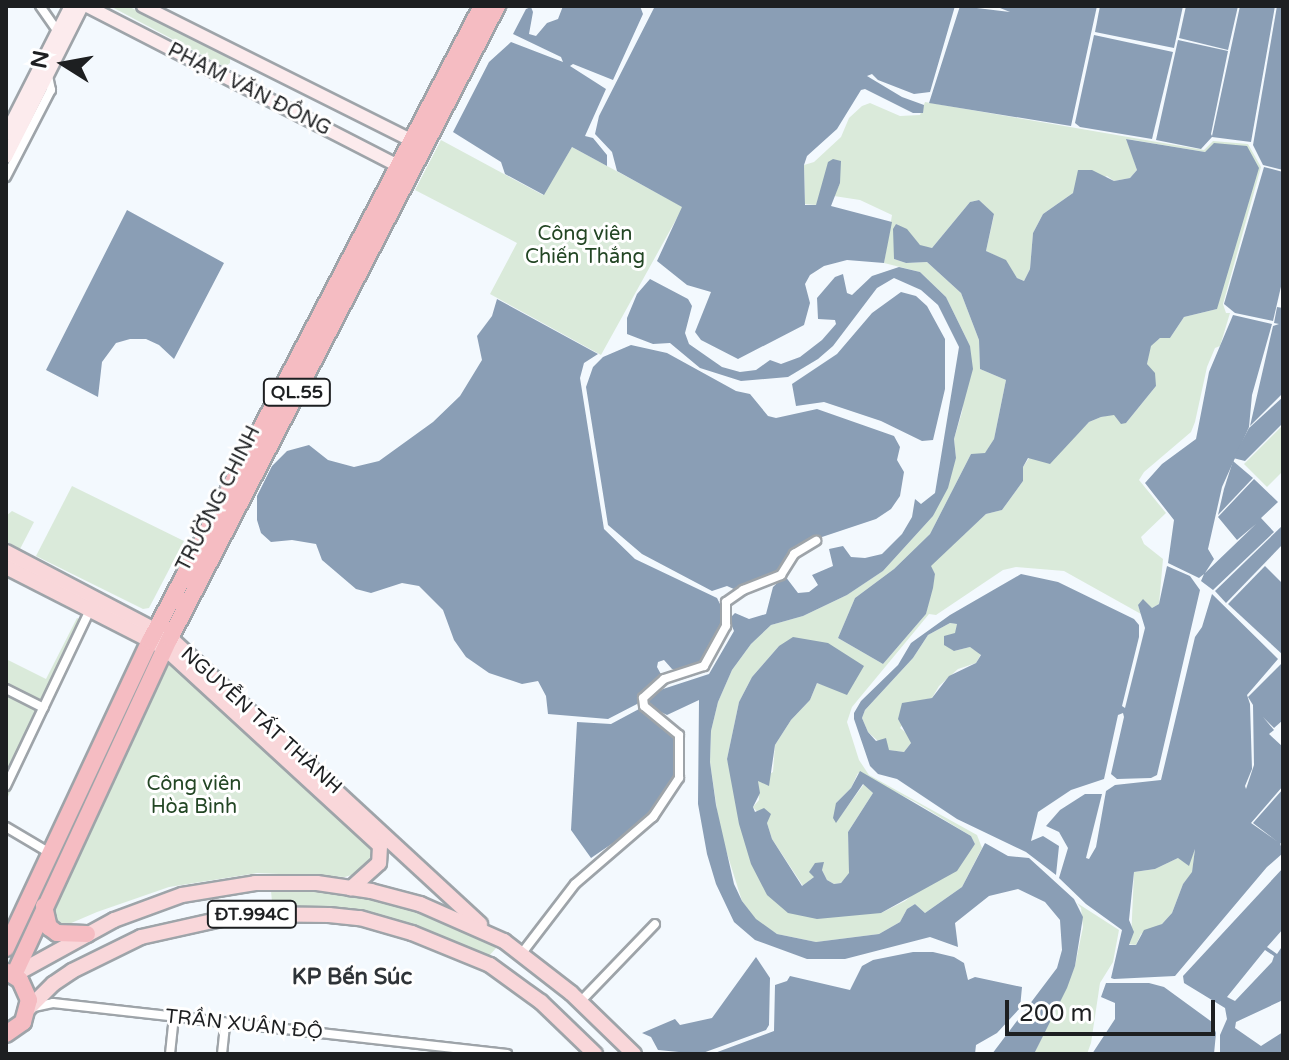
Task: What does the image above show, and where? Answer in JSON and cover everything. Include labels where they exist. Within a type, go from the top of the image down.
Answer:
[{"type":"highway","name":"TRƯỜNG CHINH","points":[[6,948],[160,639],[405,170],[482,6]]},
{"type":"highway","name":"TRƯỜNG CHINH","points":[[418,144],[497,6]]},
{"type":"highway","name":"TRƯỜNG CHINH","points":[[10,973],[44,906],[160,639]]},
{"type":"highway","points":[[44,906],[49,927],[57,933],[87,934]]},
{"type":"highway","points":[[6,1034],[23,1022],[29,1008],[28,993],[10,973]]},
{"type":"main road","name":"NGUYỄN TẤT THÀNH","points":[[6,552],[16,567],[90,610],[160,639]]},
{"type":"main road","name":"NGUYỄN TẤT THÀNH","points":[[16,567],[160,639],[487,932]]},
{"type":"main road","points":[[351,888],[379,863],[384,841]]},
{"type":"main road","name":"ĐT.994C","points":[[10,973],[153,904],[220,887],[289,882],[351,888],[420,904],[487,932],[522,953],[580,1002],[634,1054]]},
{"type":"main road","name":"ĐT.994C","points":[[29,1008],[53,984],[72,971],[115,948],[161,931],[244,914],[329,915],[360,918],[412,933],[490,965],[525,988],[595,1054]]},
{"type":"street","points":[[40,6],[58,32]]},
{"type":"street","points":[[6,134],[71,6]]},
{"type":"street","points":[[6,157],[84,6]]},
{"type":"street","name":"PHẠM VĂN ĐỒNG","points":[[84,6],[405,170]]},
{"type":"street","name":"PHẠM VĂN ĐỒNG","points":[[143,6],[418,144]]},
{"type":"street","points":[[244,87],[256,63]]},
{"type":"street","points":[[6,177],[51,90],[48,76]]},
{"type":"street","points":[[522,953],[575,884],[653,817],[679,778],[679,735],[644,706],[643,698],[670,676],[704,666],[726,626],[726,602],[743,590],[781,575],[794,554],[816,541]]},
{"type":"street","points":[[6,786],[90,610]]},
{"type":"street","points":[[6,689],[44,708]]},
{"type":"street","points":[[6,827],[51,853]]},
{"type":"street","points":[[580,1002],[655,924]]},
{"type":"street","name":"TRẦN XUÂN ĐỘ","points":[[29,1008],[53,1003],[507,1054]]},
{"type":"street","points":[[170,1054],[174,1018]]},
{"type":"street","points":[[222,1054],[225,1024]]},
{"type":"green space","points":[[110,6],[128,6],[230,59],[230,63],[225,67]]},
{"type":"green space","points":[[925,102],[1204,150],[1213,141],[1248,144],[1261,167],[1223,304],[1226,313],[1230,313],[1220,346],[1215,348],[1207,367],[1195,422],[1191,432],[1144,472],[1139,480],[1166,513],[1141,537],[1144,544],[1163,559],[1159,604],[1152,608],[1138,605],[1141,614],[1064,571],[1016,567],[1003,570],[936,615],[929,614],[852,707],[847,722],[859,760],[869,775],[977,835],[982,848],[962,887],[925,913],[915,904],[907,909],[900,922],[879,934],[816,942],[777,934],[756,920],[742,901],[720,831],[710,762],[711,731],[718,702],[732,670],[751,644],[771,625],[803,616],[847,595],[883,571],[933,516],[956,458],[954,439],[962,412],[970,346],[946,297],[920,272],[884,263],[892,215],[860,200],[834,196],[840,183],[816,205],[805,204],[804,165],[814,162],[841,137],[849,118],[862,106],[870,103],[900,116],[920,115]],"holes":[[[1127,139],[1208,150],[1217,309],[1184,317],[1170,338],[1160,338],[1150,346],[1147,364],[1156,386],[1126,423],[1114,414],[1101,417],[1089,422],[1076,435],[1029,458],[1023,467],[1023,481],[1002,510],[986,514],[930,566],[935,574],[926,614],[883,664],[838,638],[855,598],[894,569],[930,534],[971,454],[985,454],[994,439],[1006,380],[980,369],[979,340],[961,293],[927,262],[906,263],[894,259],[896,224],[921,246],[932,248],[970,202],[979,200],[994,215],[986,251],[1006,261],[1017,278],[1024,281],[1030,269],[1033,233],[1043,214],[1073,193],[1107,176],[1114,181],[1130,178],[1137,170]],[[779,646],[826,686],[817,683],[810,700],[791,720],[775,745],[773,772],[758,780],[759,800],[753,807],[767,823],[772,839],[803,886],[822,870],[827,880],[834,884],[841,883],[850,873],[848,832],[873,793],[864,784],[836,822],[836,803],[851,788],[858,773],[915,802],[971,836],[975,844],[905,901],[881,913],[767,895],[727,759],[739,702],[752,677]]]},
{"type":"green space","name":"Công viên Chiến Thắng","points":[[441,140],[543,195],[572,147],[683,207],[601,355],[490,294],[517,243],[415,190]]},
{"type":"green space","points":[[1283,425],[1283,471],[1267,487],[1244,464]]},
{"type":"green space","points":[[72,486],[184,541],[149,608],[143,609],[36,556]]},
{"type":"green space","points":[[12,511],[34,522],[20,549],[6,541],[6,516]]},
{"type":"green space","points":[[77,618],[89,624],[6,801],[6,659],[46,679]]},
{"type":"green space","points":[[950,623],[957,624],[954,651],[970,647],[981,654],[976,663],[958,669],[939,686],[932,698],[919,701],[900,728],[909,735],[911,743],[904,752],[888,750],[868,732],[862,718],[865,710],[913,658],[928,635]]},
{"type":"green space","name":"Công viên Hòa Bình","points":[[170,664],[372,844],[374,858],[358,873],[345,877],[257,873],[169,887],[97,912],[69,924],[71,928],[59,930],[48,906],[166,665]]},
{"type":"green space","points":[[1195,849],[1192,873],[1183,884],[1172,913],[1162,924],[1141,934],[1136,945],[1128,944],[1131,940],[1134,872],[1155,869],[1178,858],[1183,858],[1188,865]]},
{"type":"green space","points":[[283,888],[325,890],[412,908],[498,946],[487,958],[427,931],[379,917],[272,902],[271,891]]},
{"type":"green space","points":[[1077,903],[1119,930],[1113,962],[1100,983],[1091,1043],[1087,1054],[1034,1054],[1075,966],[1083,927],[1081,908]]},
{"type":"water","points":[[563,6],[640,6],[643,14],[613,80],[573,64],[570,66],[606,89],[585,136],[593,138],[607,155],[607,166],[572,147],[544,195],[505,174],[501,162],[453,132],[489,62],[511,42],[563,62],[561,57],[513,34],[526,9],[531,7],[533,12],[529,34],[536,36],[547,23],[558,19]]},
{"type":"water","points":[[655,6],[955,6],[930,92],[914,94],[878,80],[872,74],[867,76],[902,97],[924,105],[923,113],[913,113],[865,89],[861,90],[837,129],[807,156],[804,165],[805,205],[816,205],[828,162],[833,159],[841,161],[840,183],[831,206],[892,222],[884,263],[847,260],[824,266],[810,275],[805,284],[810,303],[804,325],[738,359],[701,340],[695,332],[711,292],[687,285],[657,261],[682,207],[617,171],[612,152],[595,134],[599,116]]},
{"type":"water","points":[[960,6],[1010,12],[995,6],[1097,6],[1071,126],[929,103]]},
{"type":"water","points":[[1100,6],[1183,6],[1174,48],[1095,32]]},
{"type":"water","points":[[1186,6],[1238,6],[1228,50],[1179,38]]},
{"type":"water","points":[[1240,6],[1275,6],[1251,142],[1212,137],[1201,149],[1156,140],[1178,40],[1228,51],[1212,136]]},
{"type":"water","points":[[1277,6],[1283,6],[1283,170],[1263,165],[1253,145]]},
{"type":"water","points":[[1094,35],[1173,52],[1152,139],[1080,127],[1075,123]]},
{"type":"water","points":[[1126,139],[1205,152],[1214,143],[1247,146],[1259,168],[1217,309],[1184,317],[1170,338],[1160,338],[1151,346],[1147,364],[1155,373],[1156,386],[1126,423],[1121,424],[1114,415],[1101,417],[1089,422],[1050,464],[1028,458],[1023,467],[1023,481],[1002,510],[986,514],[931,566],[935,574],[926,614],[883,664],[838,638],[855,598],[894,569],[930,534],[971,454],[985,453],[994,439],[1006,380],[980,369],[979,340],[961,293],[927,262],[906,263],[894,259],[893,229],[896,224],[907,229],[920,245],[932,248],[970,202],[979,200],[994,214],[986,251],[1006,260],[1017,278],[1024,281],[1030,269],[1033,233],[1043,214],[1073,193],[1078,170],[1092,170],[1114,181],[1130,178],[1137,170]]},
{"type":"water","points":[[1264,167],[1283,172],[1283,278],[1273,321],[1235,313],[1224,304]]},
{"type":"water","points":[[127,210],[224,263],[174,359],[159,345],[146,339],[116,343],[102,362],[98,397],[46,370]]},
{"type":"water","points":[[899,267],[920,272],[946,297],[970,346],[973,369],[954,439],[956,458],[948,488],[933,516],[883,571],[847,595],[803,616],[771,625],[751,644],[732,670],[718,702],[711,731],[710,762],[716,805],[734,884],[742,901],[756,919],[777,934],[816,942],[879,934],[900,922],[907,909],[915,904],[925,913],[962,887],[985,843],[1008,856],[1029,858],[1074,899],[1083,917],[1075,966],[1034,1054],[992,1054],[1057,968],[1062,950],[1060,920],[1045,902],[1018,889],[989,896],[955,923],[958,947],[930,937],[845,959],[807,959],[755,940],[734,922],[716,884],[707,854],[698,804],[699,700],[667,715],[646,705],[647,699],[663,689],[709,674],[734,631],[729,619],[735,613],[749,619],[766,614],[773,587],[785,576],[798,593],[809,592],[818,585],[812,575],[833,566],[829,549],[843,546],[851,557],[865,558],[882,554],[902,534],[912,517],[915,499],[921,504],[935,493],[959,347],[938,305],[921,290],[894,278],[877,288],[833,346],[818,359],[788,377],[741,381],[700,368],[670,343],[653,344],[627,334],[627,318],[637,294],[650,279],[688,299],[692,306],[685,333],[689,344],[722,367],[740,372],[756,370],[770,360],[781,364],[800,357],[822,340],[836,324],[835,320],[818,319],[817,298],[835,277],[843,274],[847,293],[852,295],[872,276]]},
{"type":"water","points":[[901,292],[916,296],[927,306],[945,339],[945,389],[933,440],[922,441],[881,421],[824,402],[796,406],[792,384],[837,354],[872,313]]},
{"type":"water","points":[[497,299],[598,354],[584,363],[580,378],[604,529],[635,559],[717,598],[722,608],[723,628],[703,663],[684,670],[672,669],[664,660],[658,662],[657,667],[663,678],[637,704],[608,719],[548,714],[546,696],[538,681],[522,684],[489,673],[466,657],[454,640],[443,610],[419,586],[402,583],[371,593],[356,589],[322,560],[316,544],[292,540],[271,542],[261,533],[257,520],[257,496],[272,466],[287,451],[309,445],[328,460],[354,467],[379,461],[433,422],[460,396],[482,360],[477,336],[492,316]]},
{"type":"water","points":[[1277,307],[1283,308],[1283,393],[1250,426],[1273,326],[1279,324],[1274,323]]},
{"type":"water","points":[[1233,315],[1272,324],[1252,395],[1249,427],[1222,487],[1208,549],[1214,559],[1205,573],[1256,524],[1237,540],[1218,517],[1254,479],[1278,502],[1261,518],[1274,532],[1213,590],[1201,581],[1204,574],[1199,578],[1168,563],[1174,520],[1145,483],[1162,464],[1196,439],[1209,372]]},
{"type":"water","points":[[631,345],[667,353],[736,391],[750,394],[768,416],[776,418],[817,409],[894,436],[900,447],[897,460],[904,472],[900,496],[891,509],[876,519],[813,540],[781,573],[736,590],[727,586],[712,591],[642,554],[608,525],[586,387],[593,367],[603,357]]},
{"type":"water","points":[[1283,397],[1283,423],[1245,461],[1233,458],[1249,428]]},
{"type":"water","points":[[1233,461],[1253,478],[1218,515],[1224,489]]},
{"type":"water","points":[[1283,525],[1283,544],[1226,603],[1215,591]]},
{"type":"water","points":[[1167,566],[1190,576],[1200,590],[1157,775],[1117,779],[1111,774],[1124,717],[1123,713],[1118,715],[1104,779],[1071,790],[1038,812],[1031,841],[1043,836],[1059,846],[1056,875],[1026,852],[957,819],[897,779],[878,774],[870,766],[854,719],[861,701],[898,665],[911,643],[950,615],[1021,574],[1058,582],[1134,619],[1139,625],[1139,637],[1122,706],[1125,708],[1145,628],[1138,605],[1143,599],[1152,608],[1159,604]],"holes":[[[950,623],[957,624],[955,633],[944,636],[944,645],[954,651],[970,647],[981,655],[976,663],[949,676],[932,698],[902,703],[898,719],[911,743],[904,752],[889,750],[886,738],[876,741],[868,732],[862,718],[865,710],[913,658],[928,635]]]},
{"type":"water","points":[[1265,566],[1283,584],[1283,655],[1228,604]]},
{"type":"water","points":[[1212,594],[1278,659],[1247,695],[1252,769],[1246,789],[1254,765],[1253,705],[1248,697],[1283,662],[1283,720],[1274,728],[1263,717],[1274,730],[1269,734],[1283,747],[1283,786],[1251,823],[1278,842],[1253,823],[1283,789],[1283,845],[1280,843],[1283,853],[1267,867],[1175,976],[1114,979],[1111,978],[1122,930],[1086,904],[1059,878],[1068,848],[1059,832],[1046,826],[1060,810],[1085,794],[1102,794],[1086,858],[1089,859],[1096,847],[1106,791],[1115,785],[1161,780],[1195,637],[1202,627]],"holes":[[[1195,849],[1192,872],[1183,884],[1172,913],[1162,924],[1144,930],[1136,945],[1129,945],[1134,932],[1129,920],[1134,872],[1155,869],[1178,858],[1189,866]]]},
{"type":"water","points":[[793,637],[828,643],[864,666],[847,695],[817,683],[810,700],[791,720],[775,745],[769,786],[758,781],[760,793],[753,807],[755,812],[764,808],[771,814],[767,823],[772,839],[802,886],[814,877],[809,872],[815,863],[824,862],[822,870],[827,880],[834,884],[841,883],[849,873],[848,832],[873,793],[863,784],[836,823],[833,818],[836,803],[851,788],[860,771],[971,836],[975,844],[957,871],[881,913],[817,919],[788,913],[767,895],[751,864],[739,824],[727,759],[739,702],[752,677],[779,646]]},
{"type":"water","points":[[639,709],[675,736],[678,775],[644,822],[591,858],[571,830],[577,722],[611,724]]},
{"type":"water","points":[[1283,868],[1283,929],[1267,947],[1277,954],[1283,945],[1283,1000],[1236,1022],[1235,1028],[1261,1046],[1283,1032],[1283,1054],[1220,1054],[1220,1035],[1227,1019],[1225,1008],[1184,983],[1183,976]],"holes":[[[1265,950],[1274,956],[1272,962],[1235,1001],[1227,997]]]},
{"type":"water","points":[[913,952],[933,952],[954,957],[964,963],[968,980],[975,977],[1022,987],[1020,1008],[997,1033],[976,1045],[975,1054],[712,1054],[774,1031],[775,985],[787,981],[790,976],[850,990],[862,966],[873,960]]},
{"type":"water","points":[[756,957],[770,978],[769,1025],[766,1030],[700,1054],[658,1050],[651,1037],[642,1033],[675,1019],[680,1025],[712,1018]]},
{"type":"water","points":[[1106,983],[1149,983],[1164,987],[1212,1022],[1216,1033],[1214,1054],[1092,1054],[1115,1019],[1115,1003],[1101,997]]},
{"type":"district","name":"KP Bến Súc","points":[[352,978]]}]
